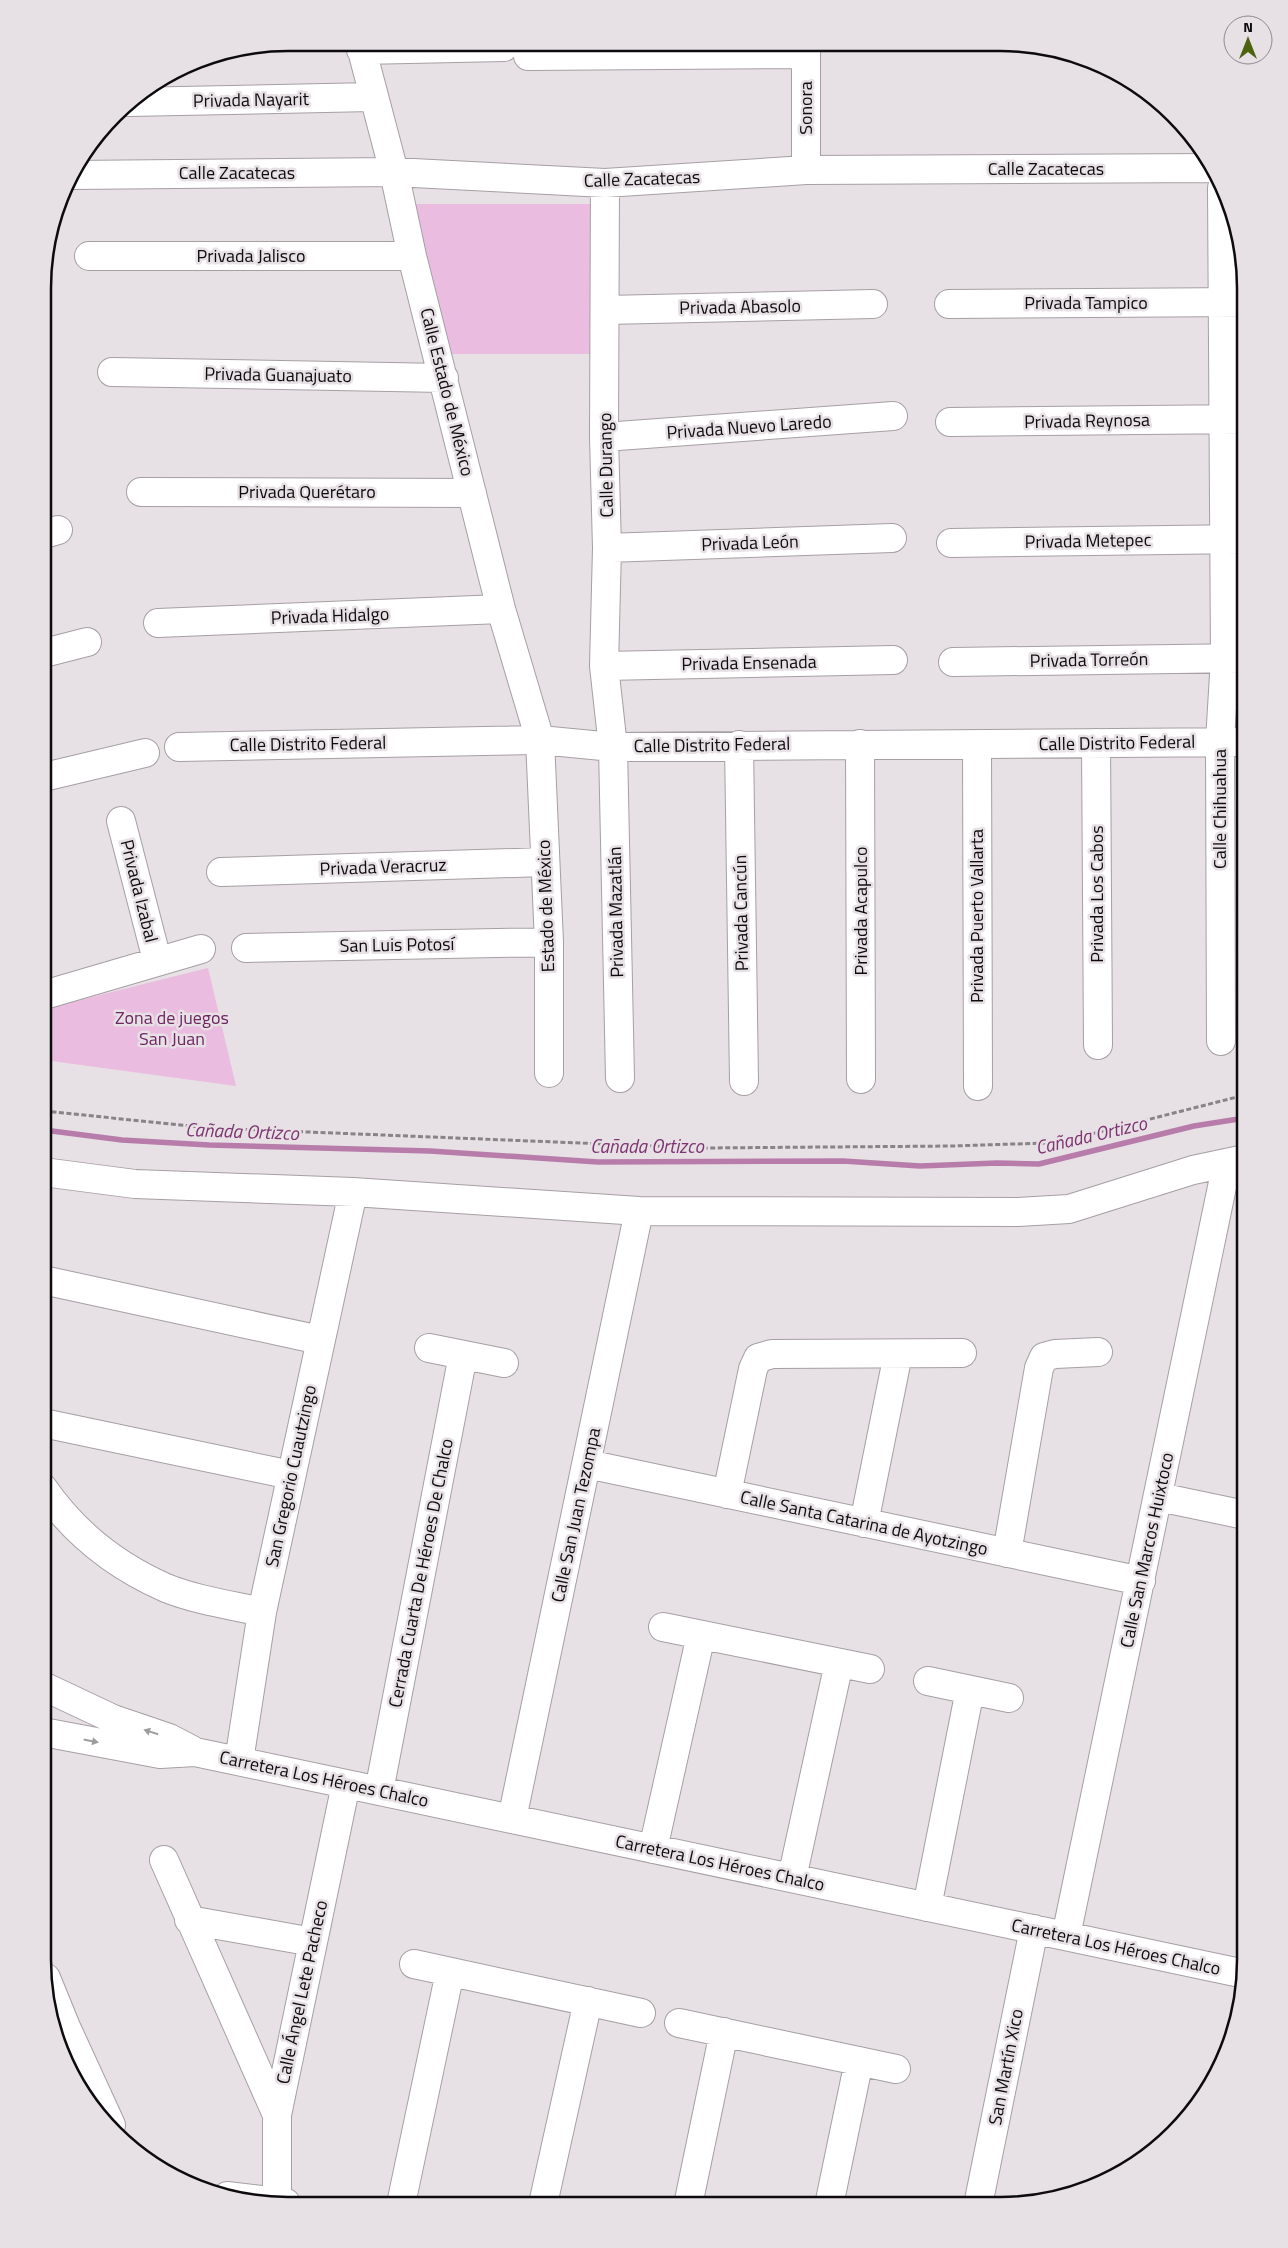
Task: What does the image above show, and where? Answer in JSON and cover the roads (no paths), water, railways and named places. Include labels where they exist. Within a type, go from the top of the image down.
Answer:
[{"type":"street","name":"Calle Estado de México","points":[[361,51],[372,98],[394,172],[412,256],[501,609],[540,740]]},
{"type":"street","name":"Sonora","points":[[806,51],[806,170]]},
{"type":"street","name":"Privada Nayarit","points":[[142,102],[372,98]]},
{"type":"street","name":"Calle Zacatecas","points":[[80,175],[394,172],[605,183],[806,170],[1204,168]]},
{"type":"street","name":"Calle Durango","points":[[605,183],[604,437],[607,548],[604,666],[612,747]]},
{"type":"street","name":"Calle Chihuahua","points":[[1222,1041],[1235,658],[1234,302],[1225,214]]},
{"type":"street","name":"Privada Jalisco","points":[[89,256],[412,256]]},
{"type":"street","name":"Privada Tampico","points":[[949,304],[1234,302]]},
{"type":"street","name":"Privada Abasolo","points":[[606,310],[873,304]]},
{"type":"street","name":"Privada Guanajuato","points":[[112,372],[444,378]]},
{"type":"street","name":"Privada Nuevo Laredo","points":[[604,437],[893,416]]},
{"type":"street","name":"Privada Reynosa","points":[[950,422],[1234,419]]},
{"type":"street","name":"Privada Querétaro","points":[[141,492],[472,493]]},
{"type":"street","name":"Privada León","points":[[607,548],[892,538]]},
{"type":"street","name":"Privada Metepec","points":[[951,543],[1235,539]]},
{"type":"street","name":"Privada Hidalgo","points":[[158,623],[501,609]]},
{"type":"street","points":[[51,651],[87,642]]},
{"type":"street","name":"Privada Torreón","points":[[953,662],[1235,658]]},
{"type":"street","name":"Privada Ensenada","points":[[604,666],[893,660]]},
{"type":"street","name":"Calle Distrito Federal","points":[[179,746],[540,740],[612,747],[860,744],[977,746],[1232,742]]},
{"type":"street","name":"Estado de México","points":[[540,740],[549,942],[548,1073]]},
{"type":"street","name":"Privada Los Cabos","points":[[1096,743],[1098,1045]]},
{"type":"street","name":"Privada Acapulco","points":[[860,744],[861,1079]]},
{"type":"street","name":"Privada Cancún","points":[[739,745],[744,1081]]},
{"type":"street","name":"Privada Puerto Vallarta","points":[[977,746],[978,1086]]},
{"type":"street","name":"Privada Mazatlán","points":[[612,747],[620,1078]]},
{"type":"street","points":[[51,775],[145,752]]},
{"type":"street","name":"Privada Izabal","points":[[121,821],[156,960]]},
{"type":"street","name":"Privada Veracruz","points":[[221,872],[545,862]]},
{"type":"street","name":"San Luis Potosí","points":[[246,948],[549,942]]},
{"type":"street","points":[[51,991],[156,960],[201,949]]},
{"type":"street","points":[[51,1173],[135,1184],[353,1192],[639,1211],[1018,1212],[1070,1209],[1193,1170],[1236,1161]]},
{"type":"street","name":"Calle San Marcos Huixtoco","points":[[1066,1936],[1159,1497],[1236,1161]]},
{"type":"street","name":"San Gregorio Cuautzingo","points":[[238,1761],[262,1612],[353,1192]]},
{"type":"street","name":"Calle San Juan Tezompa","points":[[512,1819],[639,1211]]},
{"type":"street","points":[[51,1282],[320,1340]]},
{"type":"street","points":[[429,1348],[504,1363]]},
{"type":"street","points":[[1007,1553],[1039,1368],[1044,1356],[1098,1352]]},
{"type":"street","points":[[728,1494],[753,1369],[758,1358],[772,1354],[962,1353]]},
{"type":"street","points":[[864,1522],[898,1354]]},
{"type":"street","name":"Cerrada Cuarta De Héroes De Chalco","points":[[379,1791],[463,1355]]},
{"type":"street","points":[[51,1425],[291,1475]]},
{"type":"street","name":"Calle Santa Catarina de Ayotzingo","points":[[586,1464],[1141,1580]]},
{"type":"street","points":[[1159,1497],[1237,1513]]},
{"type":"street","points":[[51,1498],[77,1530],[109,1557],[138,1574],[167,1588],[202,1599],[262,1612]]},
{"type":"street","points":[[663,1628],[870,1669]]},
{"type":"street","points":[[653,1849],[700,1635]]},
{"type":"street","points":[[792,1878],[839,1663]]},
{"type":"street","points":[[928,1681],[1009,1698]]},
{"type":"street","name":"Carretera Los Héroes Chalco","points":[[51,1690],[114,1720],[168,1738],[195,1752]]},
{"type":"street","points":[[927,1907],[970,1690]]},
{"type":"street","name":"Carretera Los Héroes Chalco","points":[[51,1734],[160,1754],[195,1752],[1236,1972]]},
{"type":"street","name":"Calle Ángel Lete Pacheco","points":[[281,2197],[277,2115],[346,1784]]},
{"type":"street","points":[[164,1860],[277,2115]]},
{"type":"street","points":[[190,1920],[313,1942]]},
{"type":"street","name":"San Martín Xico","points":[[980,2197],[1034,1929]]},
{"type":"street","points":[[414,1964],[641,2013]]},
{"type":"street","points":[[402,2197],[450,1972]]},
{"type":"street","points":[[546,2197],[588,2002]]},
{"type":"street","points":[[679,2023],[896,2069]]},
{"type":"street","points":[[690,2197],[724,2032]]},
{"type":"street","points":[[67,2045],[96,2098]]},
{"type":"street","points":[[831,2197],[859,2061]]},
{"type":"waterway","name":"Cañada Ortizco","points":[[51,1131],[122,1140],[209,1145],[430,1151],[598,1162],[843,1161],[920,1166],[997,1163],[1039,1164],[1194,1126],[1237,1119]]},
{"type":"park label","name":"Zona de juegos San Juan","points":[[172,1028]]}]
